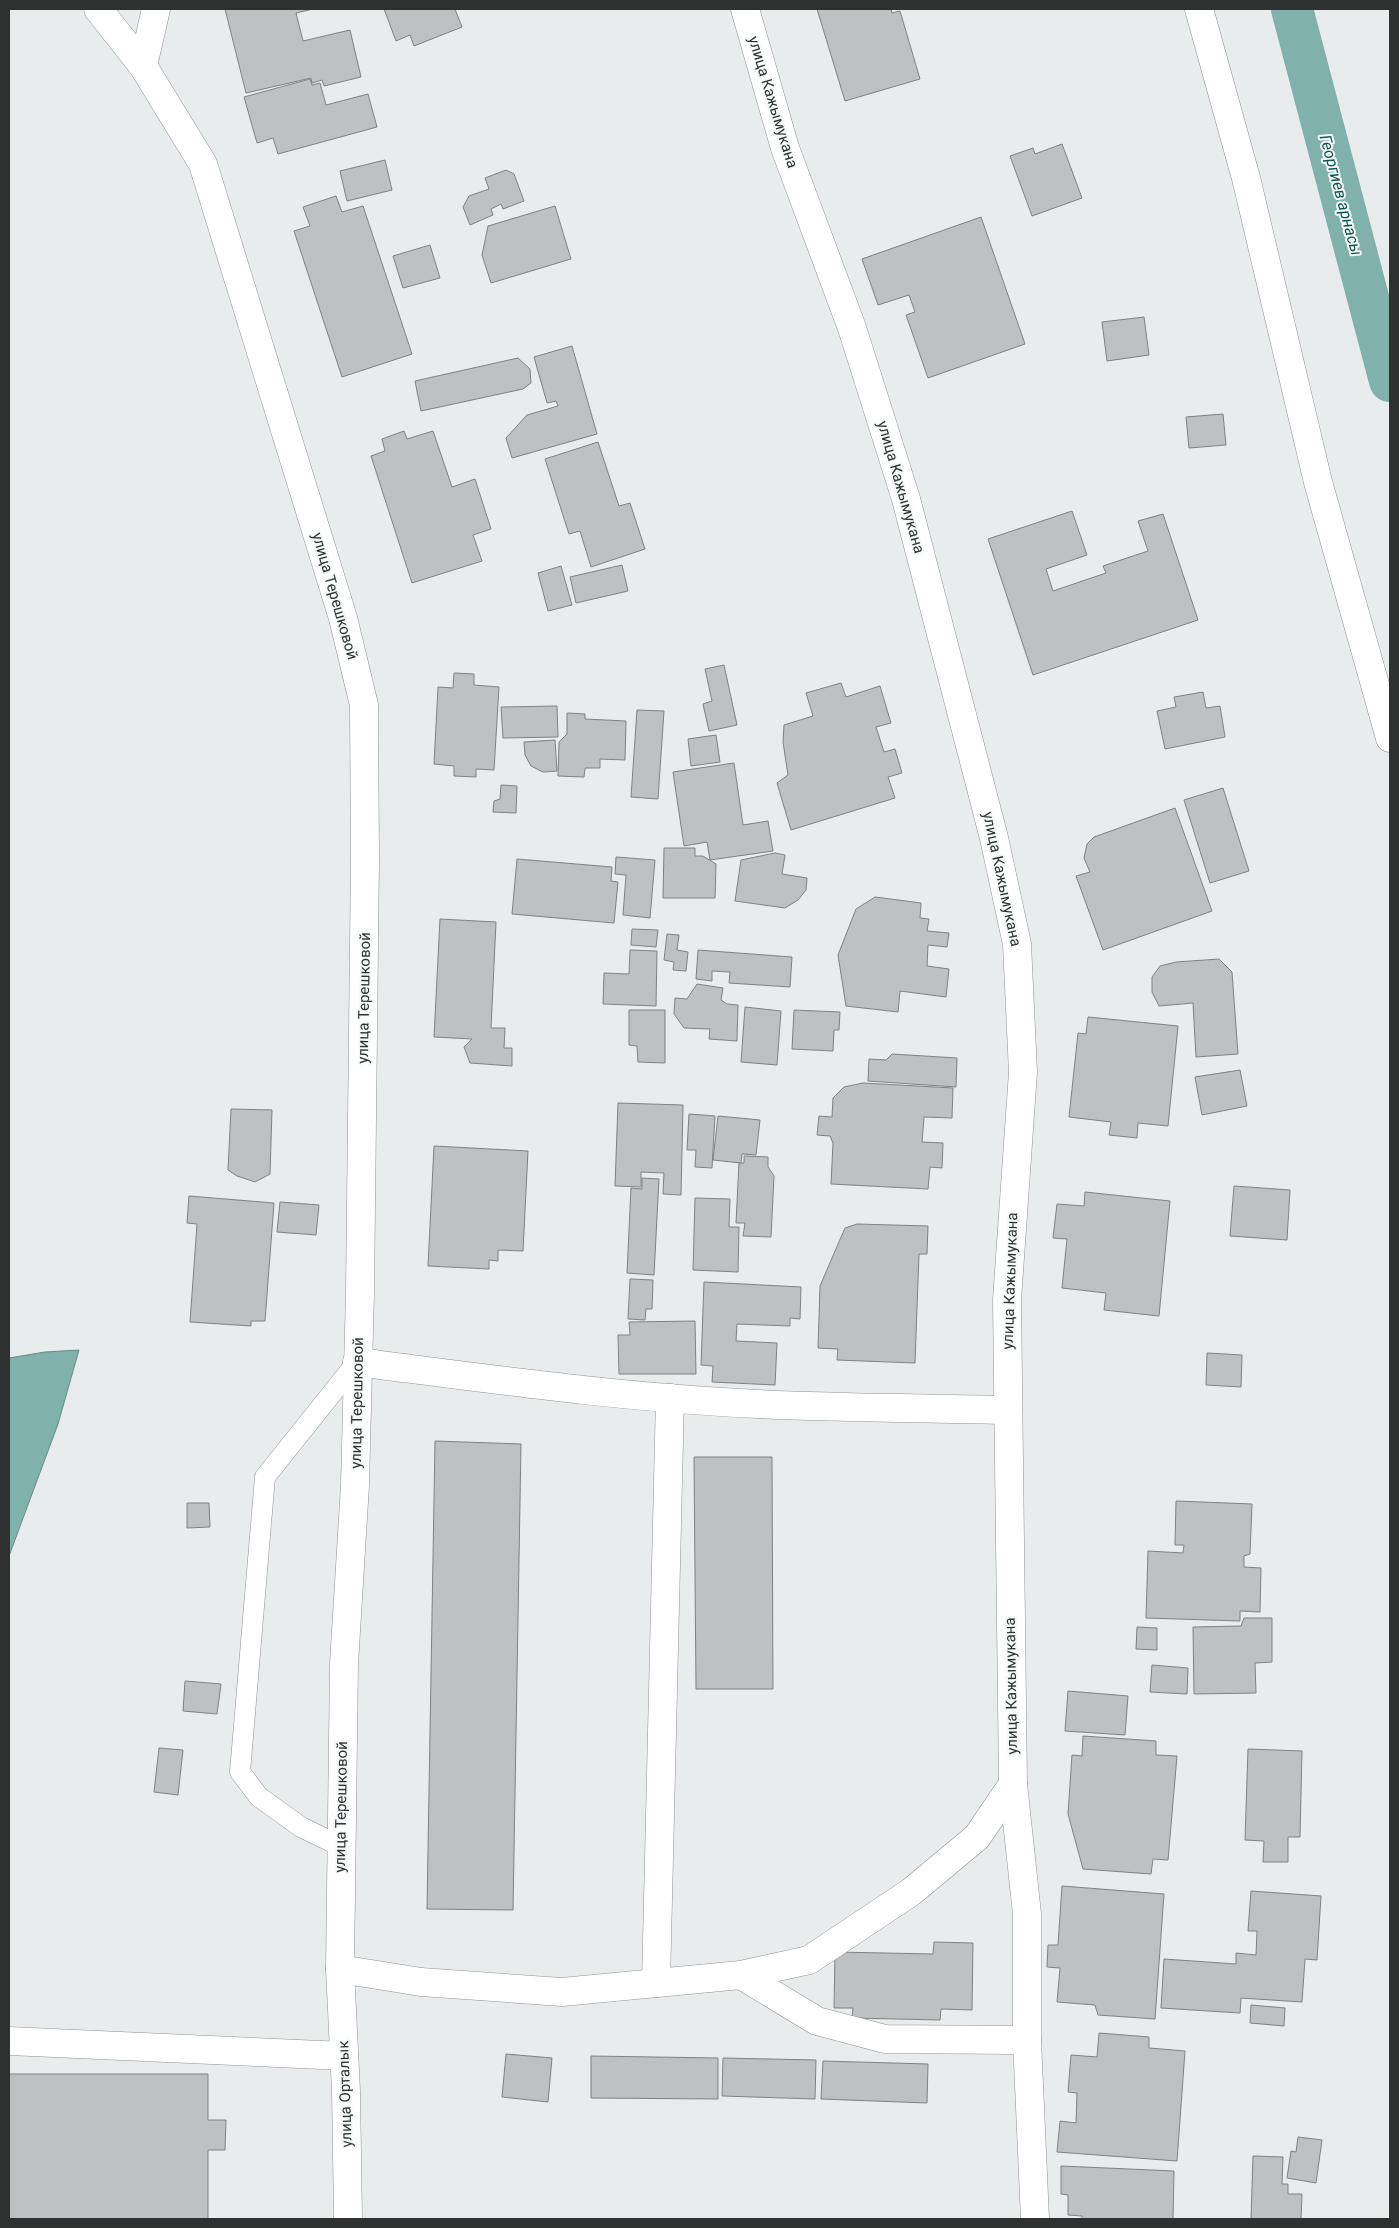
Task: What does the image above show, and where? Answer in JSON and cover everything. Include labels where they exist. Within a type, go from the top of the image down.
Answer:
[{"type":"street","name":"улица Терешковой","points":[[98,9],[143,66],[203,164],[344,618],[364,705],[366,859],[355,1485],[344,1664],[340,1846],[340,1969]]},
{"type":"street","points":[[143,66],[156,9]]},
{"type":"street","name":"улица Кажымукана","points":[[745,9],[786,148],[852,328],[906,499],[994,838],[1018,944],[1023,1072],[1007,1300],[1008,1410],[1013,1784],[1027,1914],[1027,2040],[1035,2219]]},
{"type":"street","points":[[1199,9],[1246,178],[1318,482],[1390,738]]},
{"type":"street","points":[[357,1362],[582,1390],[670,1398],[758,1404],[1008,1410]]},
{"type":"street","points":[[656,1983],[670,1398]]},
{"type":"street","points":[[340,1969],[421,1982],[562,1992],[741,1975],[809,1960],[911,1892],[977,1838],[1013,1784]]},
{"type":"street","name":"улица Орталык","points":[[340,1969],[348,2219]]},
{"type":"street","points":[[741,1975],[817,2021],[885,2039],[1027,2040]]},
{"type":"street","points":[[9,2041],[344,2056]]},
{"type":"lane","points":[[340,1846],[301,1827],[259,1797],[240,1772],[265,1477],[357,1362]]},
{"type":"water","points":[[79,1350],[58,1424],[9,1556],[9,1358],[45,1352]]},
{"type":"building","points":[[225,9],[313,9],[296,13],[303,41],[350,30],[361,77],[324,86],[322,80],[312,83],[311,78],[246,93]]},
{"type":"building","points":[[384,9],[455,9],[462,27],[414,46],[410,35],[396,41]]},
{"type":"building","points":[[817,9],[891,9],[892,13],[900,11],[920,79],[845,101]]},
{"type":"building","points":[[310,79],[312,85],[320,83],[326,105],[368,94],[377,127],[278,154],[273,138],[257,143],[244,97]]},
{"type":"building","points":[[1062,144],[1082,198],[1032,216],[1010,156],[1033,148],[1035,154]]},
{"type":"building","points":[[385,160],[392,190],[347,201],[340,171]]},
{"type":"building","points":[[506,170],[514,174],[524,201],[503,209],[501,204],[491,209],[493,215],[470,225],[463,207],[469,196],[489,189],[485,178]]},
{"type":"building","points":[[336,196],[342,212],[363,206],[412,354],[342,377],[294,231],[310,226],[303,207]]},
{"type":"building","points":[[555,206],[571,259],[491,283],[482,255],[488,226]]},
{"type":"building","points":[[981,217],[1025,344],[928,378],[906,315],[915,312],[909,295],[878,305],[862,259]]},
{"type":"building","points":[[430,245],[440,278],[403,288],[393,256]]},
{"type":"building","points":[[1144,317],[1149,355],[1107,361],[1102,322]]},
{"type":"building","points":[[572,346],[597,434],[512,458],[506,438],[527,415],[558,406],[556,401],[547,403],[534,357]]},
{"type":"building","points":[[518,358],[530,369],[531,383],[523,389],[421,411],[415,381]]},
{"type":"building","points":[[1223,414],[1226,445],[1189,448],[1186,417]]},
{"type":"building","points":[[404,431],[407,439],[433,431],[452,487],[475,479],[491,529],[473,535],[482,561],[412,583],[371,456],[385,451],[382,439]]},
{"type":"building","points":[[598,442],[619,506],[630,503],[645,549],[591,567],[580,531],[569,534],[545,459]]},
{"type":"building","points":[[1072,511],[1087,555],[1046,569],[1053,591],[1106,573],[1103,566],[1148,551],[1138,521],[1163,514],[1198,620],[1033,675],[988,539]]},
{"type":"building","points":[[622,565],[628,591],[576,603],[570,577]]},
{"type":"building","points":[[561,566],[572,605],[548,611],[538,573]]},
{"type":"building","points":[[724,665],[737,725],[709,731],[703,704],[712,701],[705,669]]},
{"type":"building","points":[[454,673],[474,674],[474,685],[499,687],[494,770],[476,769],[476,777],[454,776],[454,766],[434,764],[438,687],[453,688]]},
{"type":"building","points":[[841,683],[846,697],[880,686],[891,723],[876,727],[884,752],[895,749],[902,773],[888,777],[895,798],[791,830],[777,783],[788,775],[783,742],[784,725],[813,716],[806,693]]},
{"type":"building","points":[[1203,692],[1206,708],[1220,706],[1225,737],[1165,749],[1157,711],[1176,707],[1174,697]]},
{"type":"building","points":[[557,706],[558,737],[503,738],[501,707]]},
{"type":"building","points":[[637,710],[664,711],[658,799],[631,797]]},
{"type":"building","points":[[567,713],[585,714],[585,719],[626,721],[625,760],[600,759],[600,768],[585,768],[584,777],[558,776],[559,742],[567,734]]},
{"type":"building","points":[[716,735],[720,762],[691,766],[688,739]]},
{"type":"building","points":[[555,740],[557,771],[543,772],[531,766],[525,755],[524,742]]},
{"type":"building","points":[[734,763],[743,825],[768,821],[773,851],[710,860],[707,842],[684,846],[673,772]]},
{"type":"building","points":[[501,785],[517,786],[516,813],[493,812],[494,801],[500,799]]},
{"type":"building","points":[[1223,788],[1249,871],[1210,883],[1184,800]]},
{"type":"building","points":[[1175,808],[1212,911],[1103,950],[1076,876],[1090,872],[1084,858],[1087,844],[1094,837]]},
{"type":"building","points":[[664,848],[695,848],[695,856],[703,856],[716,864],[715,898],[663,898]]},
{"type":"building","points":[[775,853],[785,855],[782,874],[807,878],[806,890],[798,900],[785,908],[735,901],[741,860]]},
{"type":"building","points":[[616,857],[655,860],[650,918],[623,915],[626,875],[615,874]]},
{"type":"building","points":[[517,859],[612,867],[611,881],[618,882],[614,923],[512,914]]},
{"type":"building","points":[[875,897],[921,903],[920,918],[929,919],[927,931],[949,933],[947,947],[928,945],[927,966],[949,969],[946,997],[900,991],[898,1012],[846,1006],[838,955],[856,909]]},
{"type":"building","points":[[440,919],[496,922],[491,1028],[505,1028],[504,1048],[512,1048],[512,1066],[470,1063],[464,1047],[472,1039],[434,1037]]},
{"type":"building","points":[[632,929],[658,930],[656,947],[631,945]]},
{"type":"building","points":[[667,934],[679,935],[677,950],[688,952],[686,971],[673,970],[674,962],[664,960]]},
{"type":"building","points":[[630,950],[657,951],[656,1006],[603,1004],[604,973],[629,974]]},
{"type":"building","points":[[698,950],[792,957],[790,987],[729,983],[730,972],[712,971],[712,981],[696,979]]},
{"type":"building","points":[[1219,959],[1232,972],[1238,1054],[1196,1057],[1193,1003],[1159,1006],[1152,992],[1152,977],[1160,966],[1176,962]]},
{"type":"building","points":[[697,984],[723,988],[721,1000],[727,1004],[738,1005],[737,1041],[709,1039],[710,1029],[684,1028],[674,1014],[675,998],[687,999]]},
{"type":"building","points":[[745,1007],[781,1011],[777,1065],[741,1062]]},
{"type":"building","points":[[629,1010],[665,1010],[665,1063],[638,1062],[637,1046],[629,1045]]},
{"type":"building","points":[[794,1010],[840,1012],[839,1030],[834,1030],[833,1051],[792,1049]]},
{"type":"building","points":[[1088,1017],[1178,1026],[1168,1126],[1138,1123],[1137,1138],[1109,1135],[1111,1122],[1069,1117],[1078,1033],[1086,1034]]},
{"type":"building","points":[[892,1054],[957,1058],[956,1087],[868,1081],[869,1059],[886,1060]]},
{"type":"building","points":[[1240,1070],[1247,1106],[1202,1115],[1195,1077]]},
{"type":"building","points":[[863,1083],[953,1088],[952,1118],[924,1117],[922,1142],[943,1143],[942,1168],[930,1167],[928,1189],[831,1184],[833,1143],[830,1136],[817,1135],[819,1116],[832,1117],[833,1098],[844,1087]]},
{"type":"building","points":[[618,1103],[683,1105],[681,1195],[663,1194],[664,1173],[641,1172],[641,1187],[615,1186]]},
{"type":"building","points":[[231,1109],[272,1110],[270,1174],[255,1182],[237,1176],[228,1170]]},
{"type":"building","points":[[689,1114],[715,1116],[712,1168],[695,1167],[696,1150],[687,1150]]},
{"type":"building","points":[[718,1116],[760,1120],[756,1155],[742,1154],[741,1163],[713,1160]]},
{"type":"building","points":[[434,1146],[528,1151],[523,1251],[498,1250],[498,1261],[489,1260],[489,1269],[428,1266]]},
{"type":"building","points":[[744,1156],[768,1157],[768,1167],[774,1176],[771,1237],[743,1236],[745,1223],[736,1223],[739,1163],[744,1163]]},
{"type":"building","points":[[642,1178],[659,1179],[654,1275],[627,1273],[631,1188],[642,1189]]},
{"type":"building","points":[[1234,1186],[1290,1190],[1287,1240],[1230,1236]]},
{"type":"building","points":[[1085,1192],[1170,1201],[1159,1316],[1104,1310],[1106,1293],[1062,1288],[1067,1239],[1053,1238],[1057,1204],[1084,1206]]},
{"type":"building","points":[[189,1196],[274,1203],[265,1321],[251,1321],[251,1326],[190,1322],[197,1224],[187,1223]]},
{"type":"building","points":[[695,1198],[730,1199],[729,1227],[739,1227],[738,1272],[693,1270]]},
{"type":"building","points":[[280,1202],[319,1205],[316,1235],[277,1232]]},
{"type":"building","points":[[857,1224],[928,1226],[927,1254],[919,1254],[915,1363],[837,1360],[838,1349],[818,1348],[820,1286],[845,1228]]},
{"type":"building","points":[[630,1279],[653,1280],[652,1309],[646,1309],[645,1320],[628,1319]]},
{"type":"building","points":[[704,1282],[801,1287],[800,1319],[790,1318],[790,1326],[737,1324],[736,1341],[777,1343],[775,1385],[712,1382],[713,1366],[701,1365]]},
{"type":"building","points":[[695,1321],[696,1374],[619,1374],[618,1335],[630,1335],[629,1322]]},
{"type":"building","points":[[1207,1353],[1242,1355],[1241,1387],[1206,1385]]},
{"type":"building","points":[[435,1441],[521,1444],[513,1910],[427,1909]]},
{"type":"building","points":[[694,1457],[772,1457],[773,1689],[696,1689]]},
{"type":"building","points":[[1176,1501],[1252,1504],[1250,1554],[1244,1556],[1244,1567],[1261,1568],[1260,1612],[1240,1611],[1240,1621],[1146,1618],[1148,1551],[1183,1553],[1184,1545],[1175,1545]]},
{"type":"building","points":[[187,1503],[209,1503],[210,1527],[187,1528]]},
{"type":"building","points":[[1244,1618],[1272,1618],[1272,1662],[1255,1663],[1256,1693],[1194,1694],[1193,1627],[1241,1626]]},
{"type":"building","points":[[1137,1627],[1157,1628],[1157,1650],[1136,1649]]},
{"type":"building","points":[[1152,1665],[1188,1668],[1187,1694],[1150,1692]]},
{"type":"building","points":[[185,1681],[221,1684],[217,1714],[183,1711]]},
{"type":"building","points":[[1068,1691],[1128,1696],[1125,1735],[1065,1731]]},
{"type":"building","points":[[1083,1736],[1156,1741],[1156,1755],[1177,1756],[1168,1860],[1153,1859],[1151,1874],[1083,1869],[1068,1814],[1072,1755],[1082,1756]]},
{"type":"building","points":[[159,1748],[183,1750],[178,1795],[154,1792]]},
{"type":"building","points":[[1248,1749],[1302,1751],[1300,1837],[1288,1837],[1288,1862],[1263,1862],[1264,1841],[1245,1840]]},
{"type":"building","points":[[1062,1886],[1164,1894],[1155,2019],[1098,2015],[1095,2005],[1057,2002],[1060,1968],[1047,1967],[1048,1945],[1058,1945]]},
{"type":"building","points":[[1251,1891],[1321,1896],[1317,1960],[1305,1959],[1302,2002],[1241,1998],[1240,2013],[1161,2008],[1164,1959],[1236,1964],[1236,1953],[1256,1955],[1257,1931],[1248,1931]]},
{"type":"building","points":[[934,1942],[973,1943],[972,2010],[941,2009],[940,2020],[852,2018],[853,2008],[834,2008],[835,1952],[933,1954]]},
{"type":"building","points":[[1251,2005],[1285,2008],[1284,2026],[1250,2023]]},
{"type":"building","points":[[1099,2033],[1149,2037],[1149,2048],[1185,2051],[1177,2161],[1057,2152],[1060,2121],[1076,2123],[1077,2093],[1068,2092],[1071,2055],[1097,2057]]},
{"type":"building","points":[[506,2054],[552,2058],[548,2102],[502,2097]]},
{"type":"building","points":[[591,2056],[718,2058],[718,2099],[591,2098]]},
{"type":"building","points":[[723,2058],[816,2060],[815,2099],[722,2096]]},
{"type":"building","points":[[823,2061],[928,2064],[927,2103],[821,2099]]},
{"type":"building","points":[[9,2074],[208,2074],[208,2120],[226,2120],[225,2150],[208,2150],[208,2219],[9,2219]]},
{"type":"building","points":[[1298,2137],[1322,2140],[1316,2183],[1287,2178],[1291,2151],[1296,2152]]},
{"type":"building","points":[[1253,2156],[1283,2157],[1282,2184],[1288,2184],[1288,2194],[1302,2194],[1301,2219],[1251,2219]]},
{"type":"building","points":[[1061,2166],[1174,2171],[1173,2219],[1082,2219],[1082,2216],[1068,2215],[1068,2195],[1061,2194]]},
{"type":"waterway","name":"Георгиев арнасы","points":[[1292,9],[1390,381]]}]
